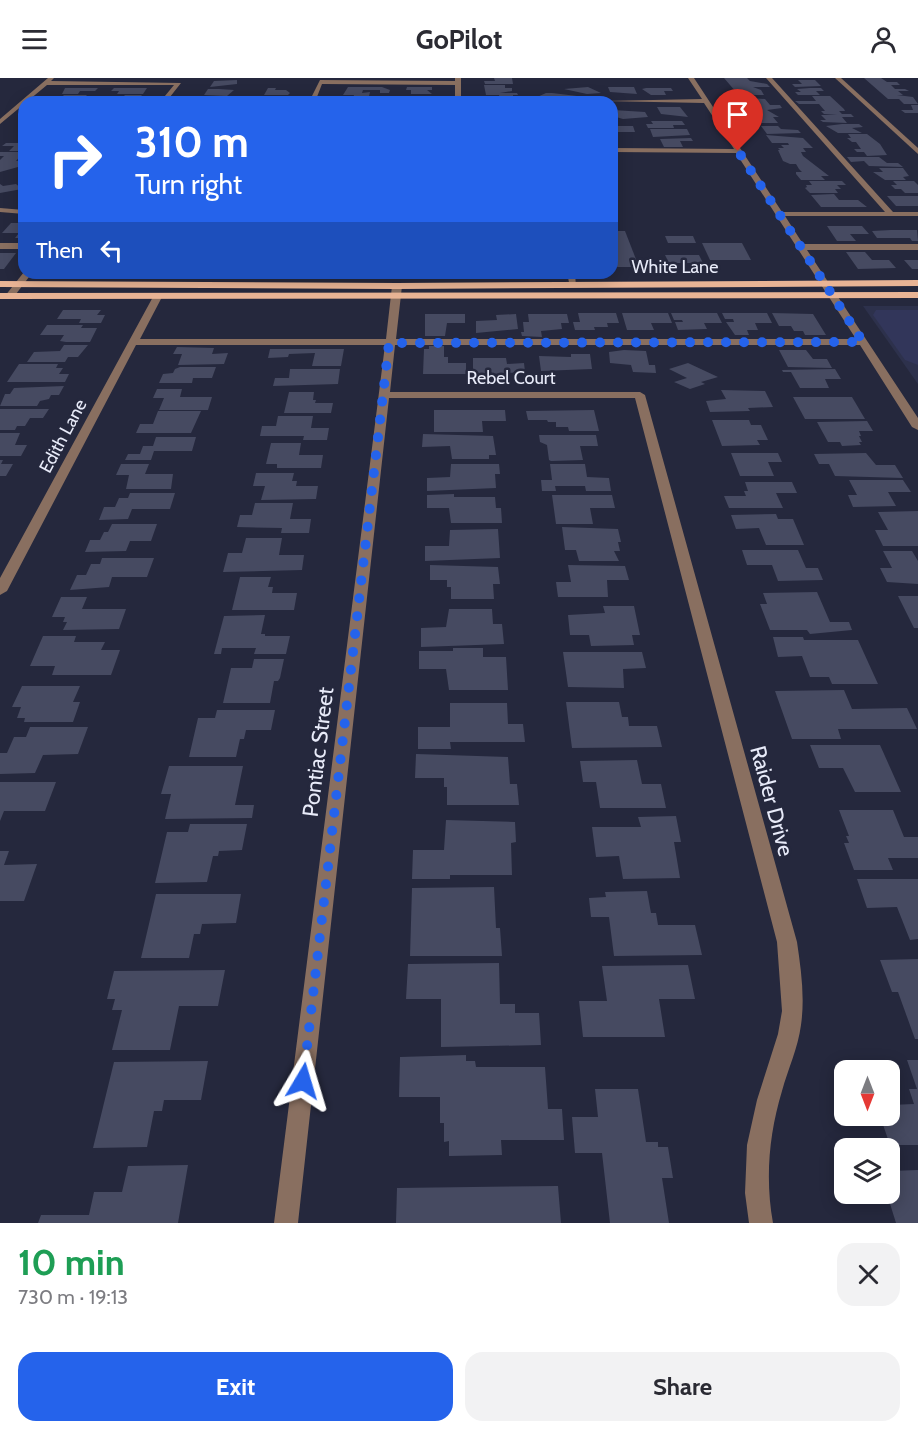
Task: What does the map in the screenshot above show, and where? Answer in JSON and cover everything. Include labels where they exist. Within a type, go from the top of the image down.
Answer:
[{"type":"main road","name":"White Lane","points":[[5,296],[157,297],[395,292],[573,285],[918,283]]},
{"type":"main road","name":"White Lane","points":[[0,284],[395,292],[918,295]]},
{"type":"street","points":[[691,78],[918,427]]},
{"type":"street","points":[[769,78],[891,214]]},
{"type":"street","points":[[838,78],[918,152]]},
{"type":"street","points":[[30,96],[48,80],[178,83],[168,96]]},
{"type":"street","points":[[314,96],[320,82],[458,80],[458,96]]},
{"type":"street","points":[[618,101],[706,101]]},
{"type":"street","points":[[0,122],[18,106]]},
{"type":"street","points":[[625,140],[637,149]]},
{"type":"street","points":[[618,150],[738,151]]},
{"type":"street","points":[[0,210],[18,212]]},
{"type":"street","points":[[780,214],[918,214]]},
{"type":"street","points":[[0,246],[18,246]]},
{"type":"street","points":[[802,247],[918,247]]},
{"type":"street","points":[[5,296],[24,279]]},
{"type":"street","points":[[572,279],[573,285]]},
{"type":"street","name":"Pontiac Street","points":[[286,1223],[395,292]]},
{"type":"street","name":"Edith Lane","points":[[0,591],[157,297]]},
{"type":"street","points":[[133,342],[863,342]]},
{"type":"street","name":"Rebel Court","points":[[382,395],[640,395]]},
{"type":"street","name":"Raider Drive","points":[[640,395],[787,942],[793,984],[789,1032],[767,1101],[758,1152],[758,1209],[761,1223]]},
{"type":"shaded area","points":[[863,306],[918,306],[918,384]]},
{"type":"shaded area","points":[[876,310],[918,310],[918,365],[905,360],[873,315]]},
{"type":"building","points":[[494,78],[512,78],[513,84],[485,84],[484,81],[495,81]]},
{"type":"building","points":[[724,78],[747,78],[770,87],[753,87],[761,90],[764,95],[750,95],[747,92],[736,92]]},
{"type":"building","points":[[864,78],[881,78],[887,82],[897,82],[900,85],[891,85],[895,89],[909,91],[898,91],[903,95],[897,95],[913,97],[918,104],[904,104],[899,99],[888,99]]},
{"type":"building","points":[[237,80],[237,84],[210,87],[214,81]]},
{"type":"building","points":[[798,80],[815,80],[821,86],[795,87],[792,84],[802,84]]},
{"type":"building","points":[[484,85],[505,85],[505,88],[512,88],[512,91],[500,93],[517,93],[518,95],[499,96],[486,95]]},
{"type":"building","points":[[348,87],[382,87],[390,90],[389,93],[380,93],[380,90],[363,90],[362,93],[370,92],[369,96],[343,95]]},
{"type":"building","points":[[407,87],[432,87],[432,90],[427,90],[432,94],[411,94],[411,90],[406,90]]},
{"type":"building","points":[[588,87],[601,93],[587,94],[564,89]]},
{"type":"building","points":[[608,87],[634,87],[637,94],[610,92]]},
{"type":"building","points":[[65,88],[98,88],[95,91],[80,91],[78,94],[62,94]]},
{"type":"building","points":[[114,88],[147,88],[143,94],[117,94],[119,91],[111,91]]},
{"type":"building","points":[[268,88],[286,90],[290,93],[288,95],[264,95]]},
{"type":"building","points":[[671,88],[673,91],[664,91],[666,95],[651,95],[642,89]]},
{"type":"building","points":[[821,88],[824,91],[816,91],[820,95],[798,95],[795,92],[801,92],[797,89]]},
{"type":"building","points":[[208,89],[234,90],[227,96],[204,95]]},
{"type":"building","points":[[552,93],[577,96],[539,96]]},
{"type":"building","points":[[64,95],[87,95],[86,96]]},
{"type":"building","points":[[812,96],[830,96],[844,109],[845,111],[839,111],[842,114],[851,114],[854,117],[842,117],[847,123],[823,122],[820,120],[826,120],[821,115],[837,115],[824,114],[821,111],[825,111],[819,104],[799,104],[795,101],[816,101]]},
{"type":"building","points":[[738,97],[765,99],[770,105],[780,105],[782,108],[767,110],[779,117],[773,117],[778,123],[759,123],[757,120],[762,120],[757,114],[751,114],[747,109],[753,108],[750,104],[746,104]]},
{"type":"building","points":[[911,105],[918,105],[918,113],[905,113],[901,110],[913,110]]},
{"type":"building","points":[[657,107],[680,107],[688,117],[661,114]]},
{"type":"building","points":[[618,110],[645,112],[648,117],[618,118]]},
{"type":"building","points":[[651,121],[682,121],[685,125],[673,125],[674,128],[648,128],[646,124],[653,124]]},
{"type":"building","points":[[859,124],[863,127],[852,128],[862,133],[838,133],[826,126]]},
{"type":"building","points":[[618,126],[633,126],[635,132],[618,132]]},
{"type":"building","points":[[761,126],[778,126],[781,129],[798,130],[801,133],[767,134]]},
{"type":"building","points":[[650,129],[687,129],[690,135],[653,137]]},
{"type":"building","points":[[848,134],[867,134],[880,144],[887,155],[867,156],[864,152],[857,152],[854,149],[861,149],[856,142],[847,138],[851,138]]},
{"type":"building","points":[[766,135],[803,138],[813,148],[803,148],[806,152],[801,152],[803,156],[829,176],[821,176],[825,180],[801,180],[796,172],[802,172],[796,164],[783,161],[778,150],[780,150],[778,148],[784,148],[781,145],[789,145],[788,143],[772,143]]},
{"type":"building","points":[[691,138],[693,141],[680,141],[683,147],[664,147],[660,139]]},
{"type":"building","points":[[6,143],[18,143],[18,151],[9,151],[14,146],[2,146]]},
{"type":"building","points":[[0,152],[18,152],[16,161],[18,161],[18,167],[0,172],[0,160],[4,156],[0,156]]},
{"type":"building","points":[[847,157],[879,157],[887,163],[898,163],[903,167],[869,166],[864,161],[851,162]]},
{"type":"building","points":[[879,168],[903,168],[909,176],[903,177],[906,180],[885,180],[873,172],[883,172]]},
{"type":"building","points":[[809,181],[842,181],[846,185],[837,185],[841,189],[835,189],[838,193],[810,193],[805,188],[806,185],[812,185]]},
{"type":"building","points":[[893,181],[914,181],[918,185],[918,193],[905,193],[901,189],[895,189],[891,185],[897,185]]},
{"type":"building","points":[[0,184],[18,186],[18,190],[0,193]]},
{"type":"building","points":[[834,194],[839,200],[858,200],[867,207],[821,207],[811,195]]},
{"type":"building","points":[[887,196],[918,196],[918,206],[896,206]]},
{"type":"building","points":[[11,223],[18,223],[18,233],[2,233]]},
{"type":"building","points":[[827,226],[862,226],[869,234],[850,234],[856,241],[837,241]]},
{"type":"building","points":[[917,230],[918,241],[912,241],[910,238],[877,238],[872,231]]},
{"type":"building","points":[[618,231],[625,231],[639,267],[618,267]]},
{"type":"building","points":[[665,236],[693,236],[696,243],[668,243]]},
{"type":"building","points":[[702,243],[742,243],[751,260],[710,260]]},
{"type":"building","points":[[846,252],[865,252],[872,260],[889,260],[896,268],[858,269]]},
{"type":"building","points":[[0,253],[16,253],[4,269],[0,269]]},
{"type":"building","points":[[665,255],[699,255],[703,263],[669,263]]},
{"type":"building","points":[[904,260],[918,260],[918,269],[912,269]]},
{"type":"building","points":[[63,310],[101,310],[97,315],[105,315],[101,323],[79,323],[81,319],[57,319]]},
{"type":"building","points":[[578,313],[616,313],[619,323],[607,323],[608,327],[594,327],[595,330],[575,330],[573,322],[580,322]]},
{"type":"building","points":[[622,313],[668,313],[672,323],[651,323],[654,330],[627,330]]},
{"type":"building","points":[[671,313],[717,313],[722,323],[704,323],[707,329],[678,330],[675,322],[683,322],[674,320]]},
{"type":"building","points":[[722,313],[767,313],[772,323],[755,323],[758,330],[747,330],[749,335],[735,335],[726,322],[734,322],[733,319],[725,319]]},
{"type":"building","points":[[772,313],[813,314],[826,335],[805,335],[803,331],[794,331],[791,326],[779,326]]},
{"type":"building","points":[[425,314],[465,314],[465,323],[447,323],[445,336],[425,336]]},
{"type":"building","points":[[516,314],[518,329],[476,333],[476,321],[497,320],[496,315]]},
{"type":"building","points":[[528,314],[567,314],[569,323],[561,323],[562,329],[541,331],[542,337],[522,336],[523,322],[529,322]]},
{"type":"building","points":[[47,325],[83,325],[81,328],[97,328],[90,342],[66,342],[60,341],[64,335],[40,335]]},
{"type":"building","points":[[64,345],[88,345],[78,357],[68,357],[65,362],[27,362],[34,352],[60,351]]},
{"type":"building","points":[[429,346],[444,346],[444,357],[448,357],[448,363],[466,363],[466,374],[423,374],[424,349],[429,349]]},
{"type":"building","points":[[177,347],[214,348],[212,354],[228,353],[224,364],[178,365],[182,354],[173,354]]},
{"type":"building","points":[[270,349],[344,349],[341,366],[312,366],[315,353],[268,358]]},
{"type":"building","points":[[779,350],[806,350],[813,359],[827,359],[832,368],[788,367]]},
{"type":"building","points":[[646,351],[649,365],[655,365],[656,373],[633,372],[631,365],[610,363],[609,352]]},
{"type":"building","points":[[571,354],[590,354],[592,369],[541,371],[539,356],[571,357]]},
{"type":"building","points":[[473,358],[506,358],[507,364],[524,363],[525,372],[473,375]]},
{"type":"building","points":[[688,363],[718,377],[701,382],[705,384],[690,389],[674,382],[687,378],[669,369]]},
{"type":"building","points":[[19,364],[58,364],[56,368],[63,368],[59,374],[69,374],[65,382],[7,382]]},
{"type":"building","points":[[180,367],[216,367],[212,378],[193,378],[192,383],[159,383],[163,374],[173,373]]},
{"type":"building","points":[[290,369],[340,369],[338,384],[273,386],[275,378],[289,378]]},
{"type":"building","points":[[835,369],[841,379],[825,379],[829,388],[800,388],[791,372],[782,370]]},
{"type":"building","points":[[64,386],[59,395],[51,395],[49,399],[40,401],[37,406],[0,406],[5,394],[10,394],[14,388]]},
{"type":"building","points":[[157,389],[182,389],[180,397],[212,397],[208,410],[159,410],[164,398],[153,398]]},
{"type":"building","points":[[721,390],[765,391],[773,407],[748,408],[750,411],[710,412],[706,401],[726,399]]},
{"type":"building","points":[[289,392],[314,392],[315,403],[333,403],[331,413],[284,413]]},
{"type":"building","points":[[793,397],[852,397],[865,419],[805,419]]},
{"type":"building","points":[[0,409],[49,409],[43,418],[30,418],[25,426],[17,426],[15,430],[0,430]]},
{"type":"building","points":[[434,410],[505,410],[506,421],[482,421],[483,432],[434,432]]},
{"type":"building","points":[[594,410],[599,431],[569,431],[568,427],[556,427],[556,422],[528,420],[526,411]]},
{"type":"building","points":[[158,411],[201,411],[191,433],[136,433],[140,424],[153,424]]},
{"type":"building","points":[[278,416],[313,416],[311,428],[329,428],[327,440],[303,440],[304,436],[260,436],[262,426],[276,426]]},
{"type":"building","points":[[712,420],[749,420],[751,425],[761,425],[768,440],[757,440],[760,445],[722,446]]},
{"type":"building","points":[[867,421],[873,431],[859,431],[861,445],[842,446],[840,442],[828,442],[817,422]]},
{"type":"building","points":[[0,433],[20,433],[15,445],[27,445],[21,456],[0,456]]},
{"type":"building","points":[[423,434],[493,436],[496,455],[489,455],[489,459],[452,459],[450,446],[422,447]]},
{"type":"building","points":[[539,435],[596,435],[598,446],[580,446],[583,460],[551,461],[547,445],[540,442]]},
{"type":"building","points":[[156,437],[196,437],[192,451],[154,451],[151,460],[125,460],[128,454],[140,454],[143,446],[153,446]]},
{"type":"building","points":[[271,443],[301,443],[299,455],[323,455],[321,468],[277,468],[277,464],[266,464]]},
{"type":"building","points":[[731,453],[778,453],[782,462],[768,462],[774,476],[740,476]]},
{"type":"building","points":[[866,453],[876,465],[895,465],[903,478],[835,476],[829,464],[819,464],[814,454]]},
{"type":"building","points":[[0,460],[3,460],[1,464],[13,464],[6,476],[0,476]]},
{"type":"building","points":[[121,464],[149,464],[145,474],[173,474],[171,489],[126,489],[129,475],[116,475]]},
{"type":"building","points":[[451,464],[499,464],[500,474],[495,474],[496,488],[427,491],[427,478],[450,477]]},
{"type":"building","points":[[550,464],[585,464],[587,477],[609,478],[611,491],[586,491],[585,486],[555,486],[556,491],[542,491],[541,480],[552,480]]},
{"type":"building","points":[[256,473],[294,473],[292,481],[297,481],[296,486],[318,486],[316,499],[261,500],[265,486],[253,486]]},
{"type":"building","points":[[849,480],[903,480],[911,492],[888,492],[896,506],[853,507],[848,495],[857,495]]},
{"type":"building","points":[[745,482],[792,482],[797,493],[776,493],[783,508],[729,508],[724,496],[746,496],[744,491],[748,491]]},
{"type":"building","points":[[130,493],[175,493],[170,509],[132,509],[128,519],[99,520],[104,507],[115,507],[119,498],[128,498]]},
{"type":"building","points":[[454,494],[454,497],[495,497],[496,508],[501,508],[502,523],[451,523],[449,508],[427,508],[427,495]]},
{"type":"building","points":[[552,495],[612,495],[615,508],[590,508],[593,524],[556,524]]},
{"type":"building","points":[[255,503],[293,503],[290,519],[311,519],[309,533],[281,533],[282,528],[237,527],[240,515],[252,515]]},
{"type":"building","points":[[918,511],[918,546],[883,546],[875,530],[888,530],[878,512]]},
{"type":"building","points":[[776,514],[778,519],[793,519],[804,545],[766,545],[759,528],[736,529],[731,515]]},
{"type":"building","points":[[112,524],[157,524],[151,541],[130,541],[126,551],[85,552],[90,540],[100,540]]},
{"type":"building","points":[[562,527],[618,529],[621,542],[618,542],[620,551],[614,551],[619,561],[579,561],[576,550],[565,550]]},
{"type":"building","points":[[498,529],[500,558],[425,561],[425,546],[449,546],[450,530]]},
{"type":"building","points":[[246,538],[282,538],[279,555],[304,555],[302,570],[223,572],[228,553],[242,553]]},
{"type":"building","points":[[742,550],[798,550],[806,568],[818,568],[823,580],[778,581],[772,565],[747,565]]},
{"type":"building","points":[[883,551],[912,551],[918,561],[918,584],[887,582],[880,568],[892,568]]},
{"type":"building","points":[[102,558],[154,558],[147,577],[112,577],[109,587],[70,590],[77,575],[86,575],[91,564],[100,564]]},
{"type":"building","points":[[430,565],[498,567],[500,584],[493,584],[494,599],[451,599],[451,587],[447,587],[447,580],[430,580]]},
{"type":"building","points":[[568,565],[625,566],[629,580],[607,580],[608,597],[558,597],[556,582],[571,582]]},
{"type":"building","points":[[240,577],[271,577],[268,587],[273,587],[272,593],[297,593],[294,610],[232,610]]},
{"type":"building","points":[[817,592],[830,622],[849,622],[852,630],[810,634],[807,630],[770,630],[760,604],[767,604],[763,593]]},
{"type":"building","points":[[898,596],[918,596],[918,628],[914,628]]},
{"type":"building","points":[[61,597],[87,597],[82,609],[126,609],[119,629],[63,630],[67,622],[63,622],[65,617],[52,617]]},
{"type":"building","points":[[603,606],[634,606],[640,635],[632,635],[634,645],[591,646],[589,635],[570,635],[568,615],[605,613]]},
{"type":"building","points":[[449,609],[492,609],[493,624],[502,624],[504,644],[421,647],[421,628],[446,627]]},
{"type":"building","points":[[265,615],[261,634],[290,636],[286,654],[254,654],[256,648],[222,648],[221,654],[214,654],[224,616]]},
{"type":"building","points":[[43,636],[76,636],[74,642],[105,642],[101,650],[120,650],[111,675],[52,675],[55,666],[30,666]]},
{"type":"building","points":[[773,637],[803,637],[804,640],[858,640],[878,684],[832,684],[829,677],[810,677],[802,656],[778,657]]},
{"type":"building","points":[[453,648],[483,648],[483,657],[506,657],[508,690],[449,690],[446,669],[419,669],[419,651],[453,651]]},
{"type":"building","points":[[563,652],[642,652],[646,668],[623,669],[624,688],[568,687]]},
{"type":"building","points":[[254,659],[284,659],[280,678],[274,681],[270,703],[223,703],[231,668],[252,668]]},
{"type":"building","points":[[22,686],[80,686],[73,702],[80,702],[73,722],[24,722],[25,718],[17,718],[21,707],[12,707]]},
{"type":"building","points":[[844,690],[852,709],[907,708],[917,729],[838,729],[841,739],[792,739],[775,691]]},
{"type":"building","points":[[566,702],[619,702],[622,717],[628,717],[629,726],[657,726],[662,747],[572,748]]},
{"type":"building","points":[[450,703],[507,703],[508,724],[523,724],[525,742],[450,742],[451,749],[418,749],[418,727],[450,727]]},
{"type":"building","points":[[217,710],[275,710],[271,730],[246,730],[244,739],[240,739],[236,757],[189,757],[198,718],[215,718]]},
{"type":"building","points":[[30,727],[88,727],[78,754],[43,755],[35,773],[0,774],[0,753],[7,753],[14,737],[26,737]]},
{"type":"building","points":[[810,745],[880,745],[901,792],[855,792],[843,768],[819,768]]},
{"type":"building","points":[[416,754],[508,757],[510,784],[517,784],[519,805],[447,805],[447,787],[444,787],[444,778],[415,778]]},
{"type":"building","points":[[637,760],[642,784],[661,784],[666,808],[600,808],[596,782],[583,782],[580,761]]},
{"type":"building","points":[[169,766],[243,766],[235,805],[254,805],[252,818],[165,819],[171,794],[161,794]]},
{"type":"building","points":[[0,782],[56,782],[45,811],[4,811],[0,821]]},
{"type":"building","points":[[839,810],[893,810],[904,837],[918,837],[918,858],[888,858],[893,870],[854,870],[844,843],[849,843],[846,836],[849,836]]},
{"type":"building","points":[[676,816],[681,842],[674,842],[680,878],[623,879],[619,856],[596,857],[592,827],[641,827],[638,817]]},
{"type":"building","points":[[446,820],[515,822],[516,842],[511,843],[512,875],[450,875],[450,879],[412,879],[413,850],[444,850]]},
{"type":"building","points":[[190,824],[247,824],[242,850],[219,851],[218,856],[213,856],[207,882],[155,883],[167,832],[188,832]]},
{"type":"building","points":[[0,851],[9,851],[4,865],[37,864],[24,901],[0,901]]},
{"type":"building","points":[[857,879],[918,879],[918,939],[910,940],[897,907],[867,908]]},
{"type":"building","points":[[494,887],[496,928],[500,928],[502,956],[410,956],[412,888]]},
{"type":"building","points":[[647,891],[651,913],[656,913],[658,925],[695,925],[702,955],[614,956],[609,917],[591,917],[589,898],[606,897],[605,892]]},
{"type":"building","points":[[156,894],[241,894],[236,923],[202,924],[200,934],[194,934],[189,958],[141,958]]},
{"type":"building","points":[[918,959],[918,1039],[915,1039],[898,992],[892,992],[880,960]]},
{"type":"building","points":[[499,963],[500,1004],[515,1004],[515,1013],[539,1013],[541,1045],[441,1047],[441,999],[406,999],[408,964]]},
{"type":"building","points":[[688,965],[695,999],[659,999],[665,1037],[583,1037],[579,1001],[607,1001],[602,966]]},
{"type":"building","points":[[225,970],[218,1006],[179,1006],[170,1050],[112,1050],[122,1010],[112,1010],[115,999],[107,999],[114,971]]},
{"type":"building","points":[[466,1055],[466,1061],[475,1061],[476,1067],[545,1067],[548,1109],[562,1109],[564,1140],[501,1140],[502,1155],[449,1156],[449,1141],[444,1142],[444,1123],[440,1123],[440,1097],[399,1097],[400,1057]]},
{"type":"building","points":[[907,1060],[918,1060],[918,1145],[900,1145],[900,1138],[888,1138],[883,1126],[900,1126],[900,1105],[914,1104],[909,1089],[917,1089]]},
{"type":"building","points":[[208,1061],[201,1100],[164,1100],[162,1111],[154,1111],[147,1147],[93,1148],[114,1062]]},
{"type":"building","points":[[595,1089],[638,1089],[646,1142],[658,1142],[658,1147],[668,1147],[673,1178],[662,1178],[669,1223],[610,1223],[602,1153],[575,1153],[572,1117],[598,1117]]},
{"type":"building","points":[[188,1165],[178,1223],[38,1223],[41,1215],[89,1215],[94,1192],[122,1192],[128,1166]]},
{"type":"building","points":[[918,1170],[918,1223],[896,1223],[890,1204],[900,1204],[900,1171]]},
{"type":"building","points":[[558,1186],[561,1223],[396,1223],[397,1188]]},
{"type":"route","points":[[303,1081],[389,343],[863,342],[738,151]]}]
